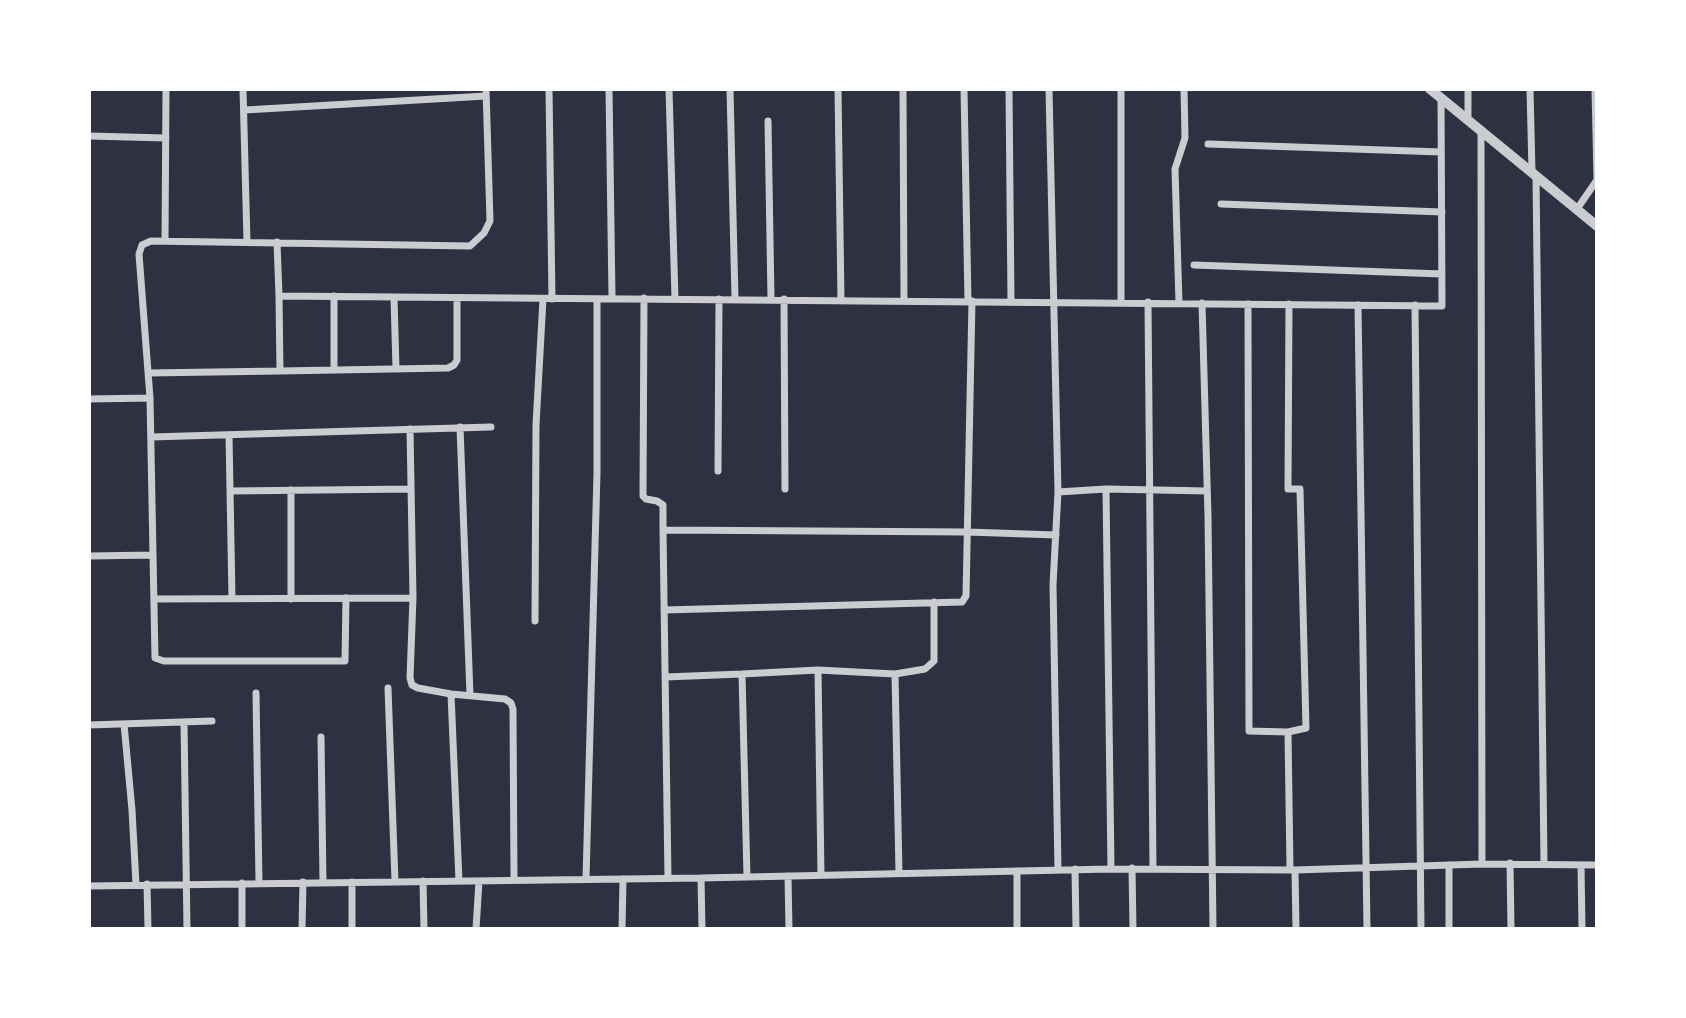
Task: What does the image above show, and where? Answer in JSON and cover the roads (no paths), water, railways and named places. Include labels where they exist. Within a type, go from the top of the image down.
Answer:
[{"type":"street","points":[[165,240],[166,89]]},
{"type":"street","points":[[243,89],[247,242]]},
{"type":"street","points":[[535,621],[536,425],[548,299],[549,89]]},
{"type":"street","points":[[609,89],[612,297]]},
{"type":"street","points":[[669,89],[675,299]]},
{"type":"street","points":[[730,89],[735,299]]},
{"type":"street","points":[[838,89],[841,300]]},
{"type":"street","points":[[903,89],[904,300]]},
{"type":"street","points":[[664,610],[961,602],[966,597],[970,301],[964,89]]},
{"type":"street","points":[[1009,89],[1012,301]]},
{"type":"street","points":[[1049,89],[1058,492],[1053,585],[1058,870]]},
{"type":"street","points":[[1121,89],[1121,302]]},
{"type":"street","points":[[1179,303],[1175,169],[1185,138],[1184,89]]},
{"type":"street","points":[[1430,89],[1597,226]]},
{"type":"street","points":[[1468,89],[1468,119]]},
{"type":"street","points":[[1530,89],[1534,174],[1544,863]]},
{"type":"street","points":[[1577,209],[1597,180],[1595,89]]},
{"type":"street","points":[[245,110],[486,92],[491,220],[478,241],[470,246],[165,240],[142,245],[139,254],[150,398],[155,658],[164,661],[345,661],[346,598]]},
{"type":"street","points":[[279,296],[1442,306],[1441,98]]},
{"type":"street","points":[[768,121],[771,299]]},
{"type":"street","points":[[1481,130],[1482,863]]},
{"type":"street","points":[[89,136],[166,138]]},
{"type":"street","points":[[1208,144],[1441,152]]},
{"type":"street","points":[[1221,204],[1442,212]]},
{"type":"street","points":[[277,242],[280,371]]},
{"type":"street","points":[[1194,265],[1442,274]]},
{"type":"street","points":[[334,296],[334,370]]},
{"type":"street","points":[[394,297],[396,369]]},
{"type":"street","points":[[148,373],[448,369],[457,360],[457,298]]},
{"type":"street","points":[[644,298],[643,496],[663,505],[668,878]]},
{"type":"street","points":[[586,879],[597,473],[597,299]]},
{"type":"street","points":[[718,471],[719,299]]},
{"type":"street","points":[[784,299],[785,489]]},
{"type":"street","points":[[1149,302],[1153,868]]},
{"type":"street","points":[[1202,303],[1213,929]]},
{"type":"street","points":[[1248,304],[1249,731],[1288,732],[1306,728],[1300,489],[1288,489],[1289,304]]},
{"type":"street","points":[[1358,305],[1367,929]]},
{"type":"street","points":[[1415,305],[1421,929]]},
{"type":"street","points":[[89,399],[150,398]]},
{"type":"street","points":[[460,426],[470,695]]},
{"type":"street","points":[[151,437],[491,427]]},
{"type":"street","points":[[410,429],[413,598],[410,678],[412,685],[451,694],[505,699],[511,703],[514,878]]},
{"type":"street","points":[[229,435],[232,599]]},
{"type":"street","points":[[230,491],[411,489]]},
{"type":"street","points":[[1058,492],[1106,489],[1207,491]]},
{"type":"street","points":[[1106,489],[1111,869]]},
{"type":"street","points":[[291,490],[291,599]]},
{"type":"street","points":[[663,530],[1056,535]]},
{"type":"street","points":[[89,556],[153,555]]},
{"type":"street","points":[[154,599],[413,598]]},
{"type":"street","points":[[665,677],[818,670],[895,674],[925,669],[934,661],[934,602]]},
{"type":"street","points":[[818,670],[821,875]]},
{"type":"street","points":[[742,674],[747,877]]},
{"type":"street","points":[[895,674],[899,873]]},
{"type":"street","points":[[388,688],[395,881]]},
{"type":"street","points":[[256,693],[258,883]]},
{"type":"street","points":[[451,694],[459,881]]},
{"type":"street","points":[[89,726],[212,721]]},
{"type":"street","points":[[184,722],[187,929]]},
{"type":"street","points":[[124,724],[136,884]]},
{"type":"street","points":[[1288,732],[1296,929]]},
{"type":"street","points":[[321,737],[323,882]]},
{"type":"street","points":[[89,886],[479,881],[514,878],[701,878],[1075,869],[1366,868],[1482,863],[1597,864]]},
{"type":"street","points":[[1510,863],[1511,929]]},
{"type":"street","points":[[1581,864],[1582,929]]},
{"type":"street","points":[[1449,865],[1449,929]]},
{"type":"street","points":[[1075,869],[1076,929]]},
{"type":"street","points":[[1132,869],[1133,929]]},
{"type":"street","points":[[1017,871],[1017,929]]},
{"type":"street","points":[[788,876],[789,929]]},
{"type":"street","points":[[701,878],[702,929]]},
{"type":"street","points":[[622,879],[622,929]]},
{"type":"street","points":[[423,881],[424,929]]},
{"type":"street","points":[[476,929],[479,881]]},
{"type":"street","points":[[352,882],[352,929]]},
{"type":"street","points":[[242,883],[242,929]]},
{"type":"street","points":[[302,929],[303,883]]},
{"type":"street","points":[[147,884],[148,929]]}]
